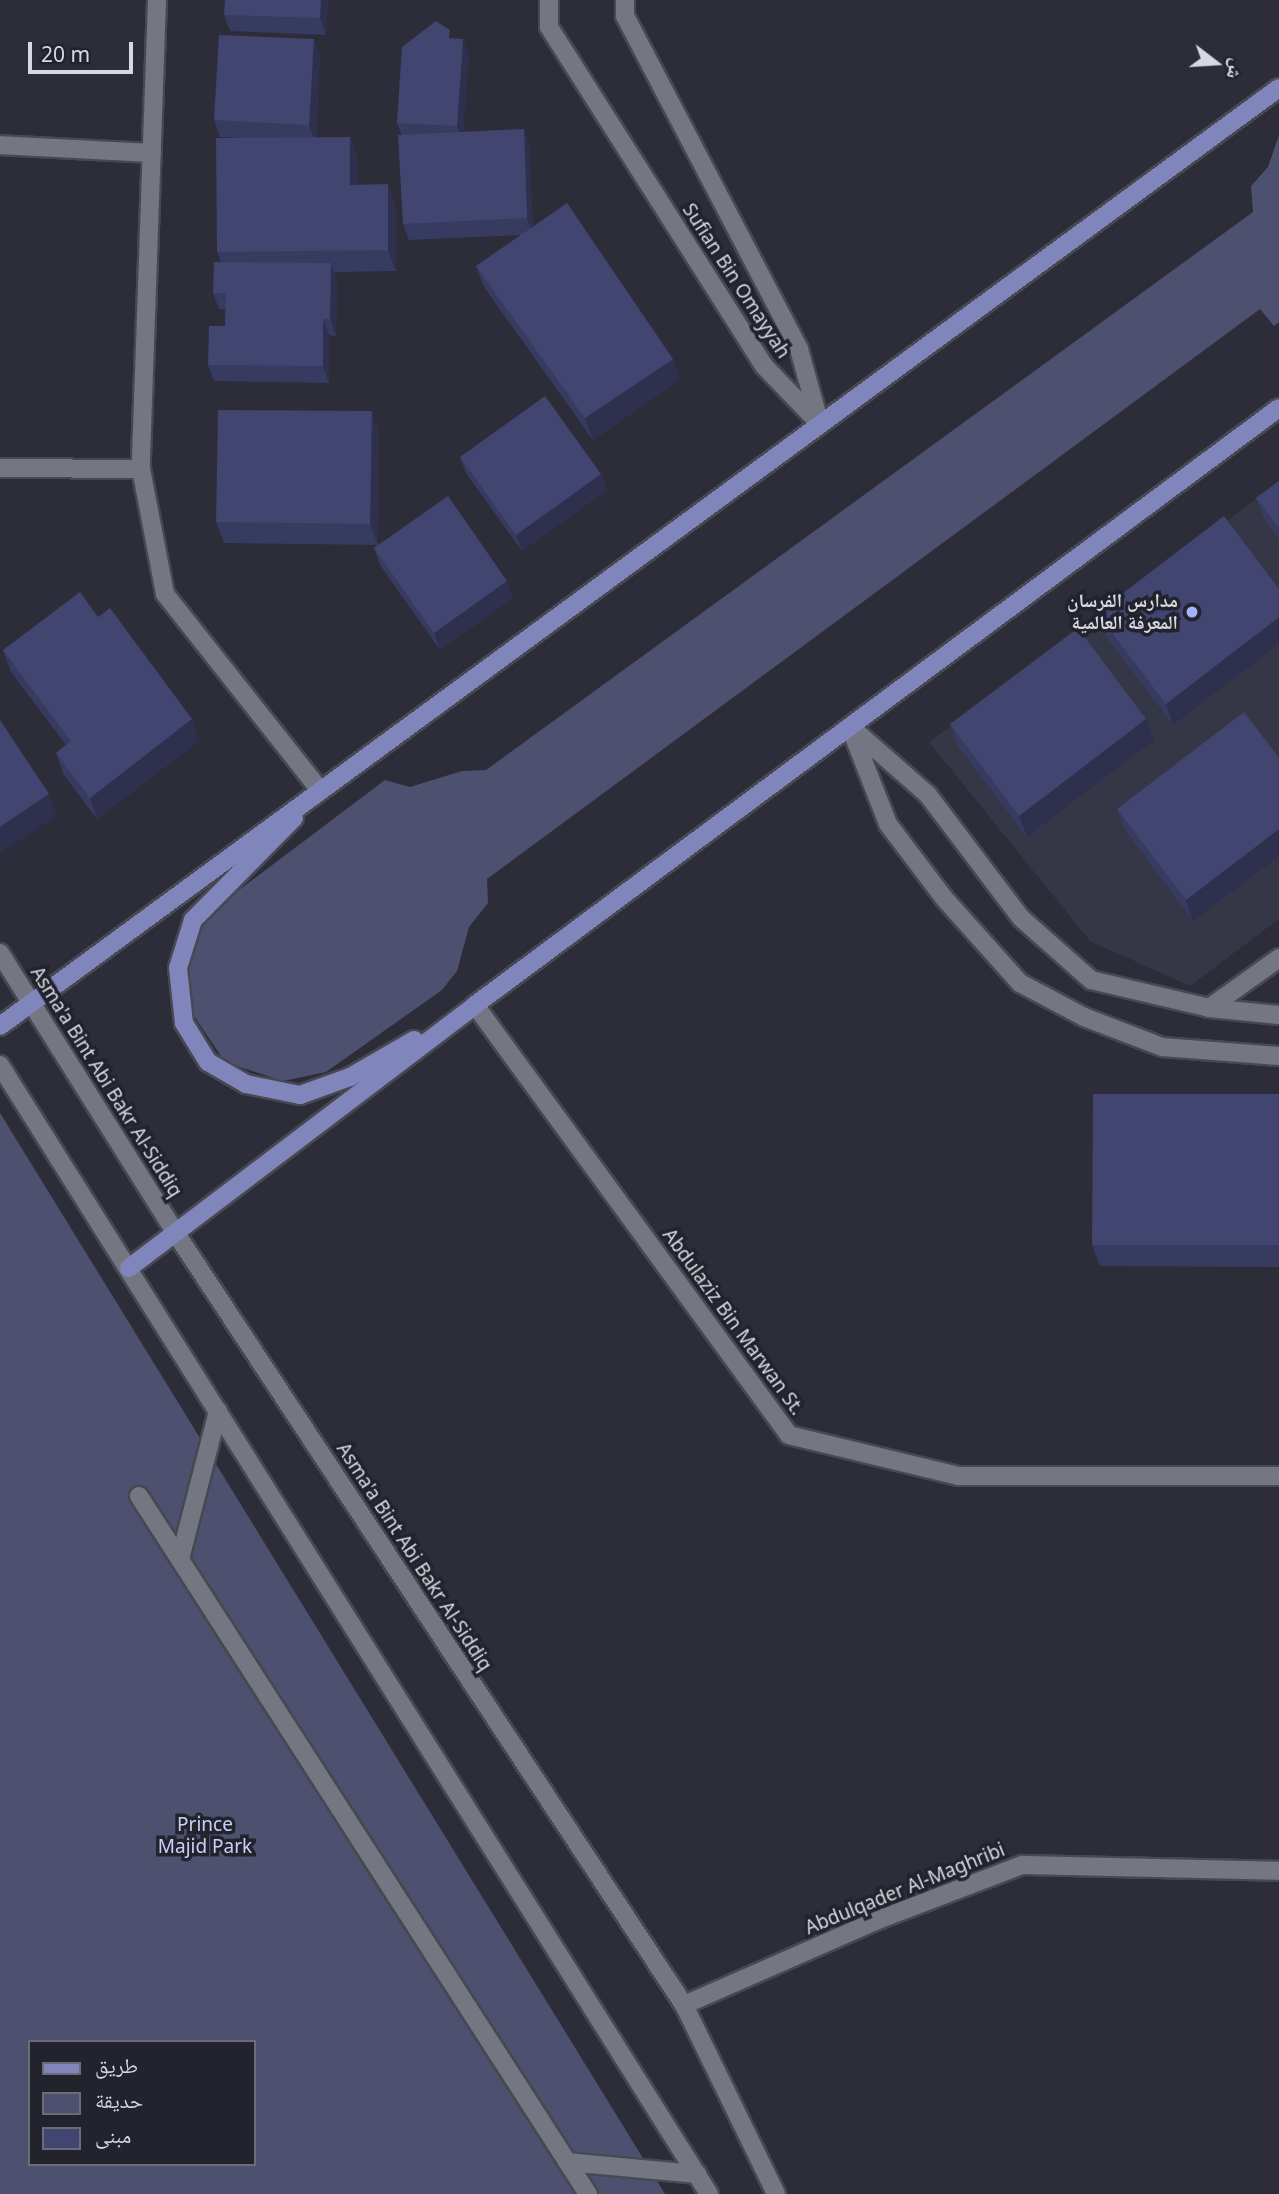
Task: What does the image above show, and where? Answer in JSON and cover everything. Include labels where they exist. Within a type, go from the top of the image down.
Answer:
[{"type":"main road","points":[[0,1026],[319,789],[1279,88]]},
{"type":"main road","points":[[129,1268],[177,1235],[475,1005],[1279,408]]},
{"type":"main road","points":[[319,789],[265,850],[193,919],[178,968],[184,1023],[208,1062],[246,1084],[300,1095],[350,1077],[475,1005]]},
{"type":"street","points":[[157,0],[141,469],[165,594],[319,789]]},
{"type":"street","name":"Sufian Bin Omayyah","points":[[549,0],[549,27],[756,355],[820,424]]},
{"type":"street","name":"Sufian Bin Omayyah","points":[[625,0],[625,16],[799,349],[820,424]]},
{"type":"street","points":[[0,145],[152,153]]},
{"type":"street","points":[[0,468],[141,469]]},
{"type":"street","points":[[850,727],[928,795],[1021,918],[1091,980],[1209,1008],[1279,1015]]},
{"type":"street","points":[[850,727],[888,824],[944,898],[1020,984],[1084,1017],[1163,1047],[1279,1056]]},
{"type":"street","name":"Asma'a Bint Abi Bakr Al-Siddiq","points":[[0,953],[177,1235],[684,2005],[776,2194]]},
{"type":"street","points":[[1209,1008],[1279,958]]},
{"type":"street","name":"Abdulaziz Bin Marwan St.","points":[[475,1005],[789,1435],[958,1476],[1279,1476]]},
{"type":"street","points":[[0,1065],[709,2194]]},
{"type":"street","points":[[180,1559],[218,1410]]},
{"type":"street","points":[[139,1496],[588,2194]]},
{"type":"street","name":"Abdulqader Al-Maghribi","points":[[684,2005],[878,1920],[1022,1865],[1279,1871]]},
{"type":"street","points":[[567,2161],[696,2174]]},
{"type":"shaded area","name":"مدارس الفرسان المعرفة العالمية","points":[[1279,482],[1279,919],[1190,986],[1090,941],[929,742]]},
{"type":"green space","points":[[1279,135],[1279,322],[1274,326],[1260,309],[487,879],[488,903],[469,927],[457,971],[442,990],[326,1072],[283,1081],[225,1062],[188,1007],[186,970],[202,918],[385,780],[410,787],[462,771],[486,770],[1253,212],[1251,186],[1268,167]]},
{"type":"green space","name":"Prince Majid Park","points":[[0,1113],[665,2194],[0,2194]]},
{"type":"building","points":[[225,0],[321,0],[320,18],[224,15]]},
{"type":"building","points":[[436,21],[450,30],[449,38],[463,39],[457,126],[397,123],[402,47]]},
{"type":"building","points":[[219,35],[314,39],[309,125],[214,120]]},
{"type":"building","points":[[524,129],[527,218],[403,224],[398,135]]},
{"type":"building","points":[[350,137],[350,185],[388,184],[388,250],[217,252],[216,138]]},
{"type":"building","points":[[567,203],[673,359],[585,418],[476,266]]},
{"type":"building","points":[[214,262],[331,263],[330,319],[323,319],[323,366],[208,365],[209,326],[225,326],[226,293],[213,293]]},
{"type":"building","points":[[545,396],[601,474],[516,535],[460,457]]},
{"type":"building","points":[[218,410],[372,411],[370,524],[216,522]]},
{"type":"building","points":[[1279,481],[1279,528],[1256,498]]},
{"type":"building","points":[[448,496],[507,581],[434,633],[374,548]]},
{"type":"building","points":[[1224,516],[1279,589],[1279,617],[1166,704],[1097,613]]},
{"type":"building","points":[[80,592],[98,617],[110,608],[192,719],[90,798],[56,753],[71,741],[3,650]]},
{"type":"building","points":[[1078,628],[1146,719],[1019,816],[950,724]]},
{"type":"building","points":[[1244,712],[1279,758],[1279,829],[1186,900],[1117,809]]},
{"type":"building","points":[[0,720],[49,794],[0,827]]},
{"type":"building","points":[[1093,1094],[1279,1094],[1279,1245],[1092,1245]]},
{"type":"place","name":"مدارس الفرسان المعرفة العالمية","points":[[1192,612]]}]
